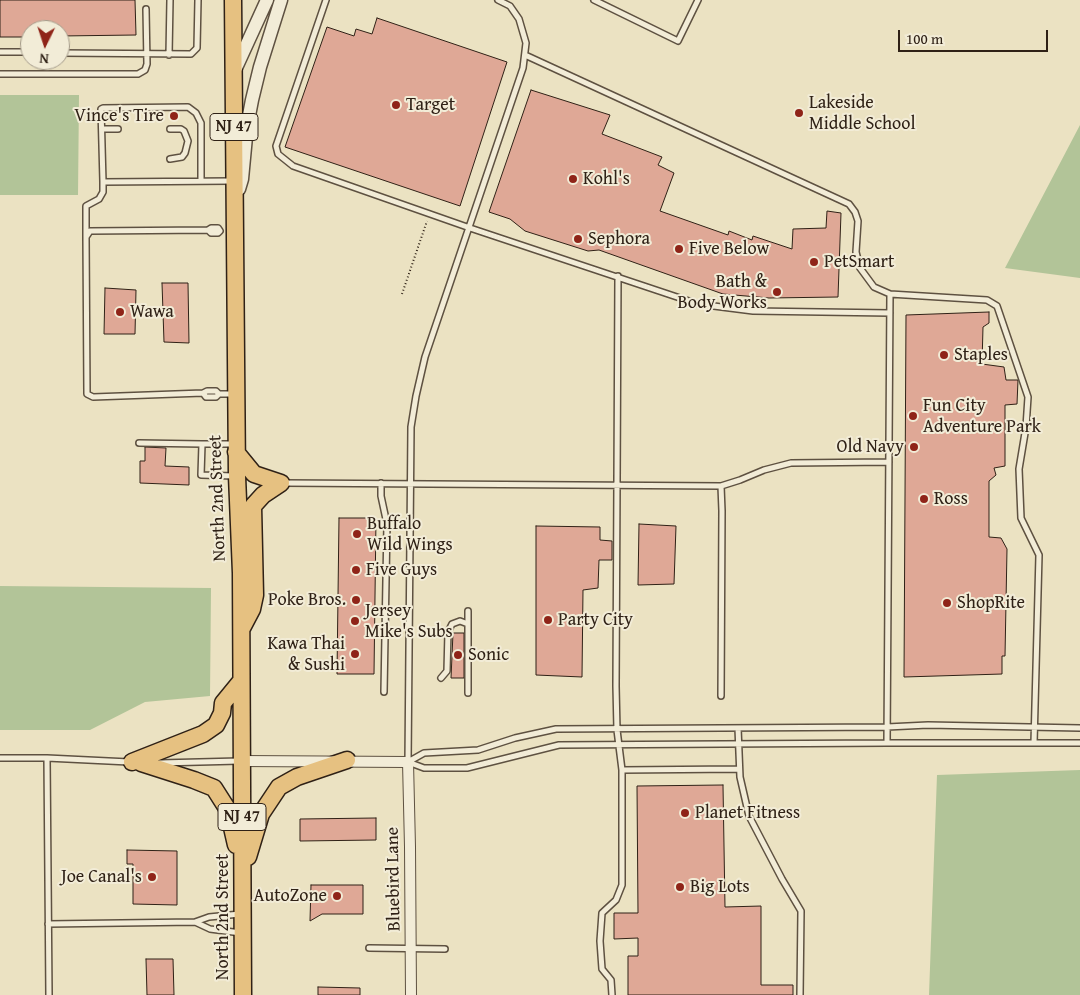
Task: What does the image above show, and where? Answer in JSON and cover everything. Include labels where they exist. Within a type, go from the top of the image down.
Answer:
[{"type":"main road","name":"North 2nd Street","points":[[233,0],[236,448],[241,574],[241,761],[244,874],[243,995]]},
{"type":"main road","points":[[236,448],[254,474],[281,483]]},
{"type":"main road","points":[[241,630],[252,610],[255,596],[253,506],[262,495],[281,483]]},
{"type":"main road","points":[[137,763],[203,734],[216,726],[222,713],[223,704],[241,681]]},
{"type":"main road","points":[[244,874],[261,814],[279,787],[297,777],[348,760]]},
{"type":"main road","points":[[137,763],[214,788],[228,810],[244,874]]},
{"type":"street","points":[[233,73],[267,0]]},
{"type":"street","points":[[234,200],[242,179],[247,126],[252,100],[260,67],[281,0]]},
{"type":"street","points":[[241,761],[348,760],[408,762]]},
{"type":"street","name":"Bluebird Lane","points":[[408,762],[411,995]]},
{"type":"lane","points":[[169,55],[170,0]]},
{"type":"lane","points":[[70,53],[191,54],[197,48],[198,0]]},
{"type":"lane","points":[[326,0],[276,146],[278,154],[293,166],[470,228],[698,304],[753,311],[890,313]]},
{"type":"lane","points":[[408,762],[411,427],[424,357],[470,228],[523,68],[526,43],[519,19],[510,6],[498,0]]},
{"type":"lane","points":[[594,0],[678,41],[698,0]]},
{"type":"lane","points":[[0,74],[138,74],[145,70],[147,55],[146,9]]},
{"type":"lane","points":[[0,52],[20,52]]},
{"type":"lane","points":[[525,55],[849,204],[855,212],[858,221],[856,252],[860,268],[874,287],[890,294],[987,300],[997,306],[1028,396],[1026,427],[1019,469],[1021,518],[1038,555],[1034,743]]},
{"type":"lane","points":[[200,181],[201,123],[192,108],[104,108],[101,112],[103,192],[99,199],[86,206],[87,394],[93,397],[203,393],[207,391],[216,391],[219,394],[236,394]]},
{"type":"lane","points":[[102,129],[118,129]]},
{"type":"lane","points":[[170,129],[181,129],[184,131],[188,141],[182,157],[170,159]]},
{"type":"lane","points":[[103,182],[234,181]]},
{"type":"lane","points":[[86,237],[90,231],[208,230]]},
{"type":"lane","points":[[612,995],[611,980],[602,969],[600,941],[602,913],[616,900],[622,885],[622,770],[617,730],[618,276]]},
{"type":"lane","points":[[886,742],[890,294]]},
{"type":"lane","points":[[139,443],[202,444],[236,448]]},
{"type":"lane","points":[[202,444],[201,475],[237,476]]},
{"type":"lane","points":[[281,483],[721,486],[764,470],[791,463],[888,462]]},
{"type":"lane","points":[[381,483],[381,496],[387,524],[384,692]]},
{"type":"lane","points":[[721,486],[721,696]]},
{"type":"lane","points":[[468,611],[468,693]]},
{"type":"lane","points":[[441,678],[447,671],[448,632],[452,624],[460,621],[468,624]]},
{"type":"lane","points":[[408,762],[424,753],[478,750],[515,738],[556,729],[617,730],[928,725],[1080,728]]},
{"type":"lane","points":[[738,728],[739,769],[749,816],[801,911],[800,995]]},
{"type":"lane","points":[[408,762],[424,768],[467,768],[559,745],[886,742],[1080,743]]},
{"type":"lane","points":[[0,758],[47,758],[137,763],[241,761]]},
{"type":"lane","points":[[47,758],[50,995]]},
{"type":"lane","points":[[622,770],[739,769]]},
{"type":"lane","points":[[48,924],[195,922],[208,917],[243,913]]},
{"type":"lane","points":[[195,922],[210,929],[243,933]]},
{"type":"lane","points":[[369,948],[445,949]]},
{"type":"path","points":[[402,294],[430,214]]},
{"type":"green space","points":[[0,95],[79,95],[78,195],[0,195]]},
{"type":"green space","points":[[1080,125],[1080,278],[1005,268]]},
{"type":"green space","points":[[0,586],[211,588],[210,696],[145,702],[90,730],[0,730]]},
{"type":"green space","points":[[1080,770],[1080,995],[929,995],[937,775]]},
{"type":"building","points":[[0,0],[135,0],[136,35],[70,36],[70,20],[20,20],[20,37],[0,37]]},
{"type":"building","name":"Target","points":[[377,18],[507,62],[460,206],[285,147],[327,27],[354,36],[356,29],[372,34]]},
{"type":"building","points":[[531,90],[610,115],[602,134],[662,157],[658,165],[674,173],[660,211],[728,235],[729,231],[752,240],[753,236],[792,249],[793,229],[826,228],[827,211],[841,213],[838,297],[769,298],[723,294],[599,250],[588,251],[525,231],[510,219],[489,212]]},
{"type":"building","points":[[162,283],[188,283],[189,343],[164,342]]},
{"type":"building","points":[[105,288],[136,290],[135,334],[104,334]]},
{"type":"building","points":[[989,312],[989,323],[983,327],[982,364],[1004,367],[1006,380],[1018,380],[1017,404],[1005,405],[1005,466],[994,468],[996,475],[989,481],[989,537],[1001,538],[1007,549],[1005,656],[1002,656],[1002,674],[904,677],[906,315]]},
{"type":"building","points":[[145,447],[166,448],[165,466],[189,467],[189,485],[140,483],[140,461],[145,461]]},
{"type":"building","points":[[339,518],[376,518],[374,674],[337,674]]},
{"type":"building","points":[[639,524],[676,526],[674,584],[638,585]]},
{"type":"building","points":[[536,526],[600,527],[600,540],[612,541],[612,560],[599,560],[598,588],[583,590],[582,677],[536,675]]},
{"type":"building","name":"Sonic","points":[[453,633],[464,633],[464,678],[451,678]]},
{"type":"building","points":[[723,785],[725,907],[761,906],[761,985],[793,985],[793,995],[628,995],[628,956],[638,956],[638,938],[614,939],[614,913],[638,913],[637,786]]},
{"type":"building","points":[[376,818],[376,840],[300,841],[300,819]]},
{"type":"building","points":[[127,850],[177,851],[177,905],[133,904],[133,864],[127,864]]},
{"type":"building","points":[[311,885],[363,885],[363,914],[322,914],[310,921]]},
{"type":"building","points":[[146,959],[173,959],[174,995],[147,995]]},
{"type":"building","points":[[318,987],[360,988],[360,995],[318,995]]},
{"type":"place","name":"Target","points":[[396,105]]},
{"type":"place","name":"Lakeside Middle School","points":[[799,113]]},
{"type":"place","name":"Vince's Tire","points":[[174,116]]},
{"type":"place","name":"Kohl's","points":[[573,179]]},
{"type":"place","name":"Sephora","points":[[578,239]]},
{"type":"place","name":"Five Below","points":[[679,249]]},
{"type":"place","name":"PetSmart","points":[[814,262]]},
{"type":"place","name":"Bath & Body Works","points":[[777,292]]},
{"type":"place","name":"Wawa","points":[[120,312]]},
{"type":"place","name":"Staples","points":[[944,355]]},
{"type":"place","name":"Fun City Adventure Park","points":[[913,416]]},
{"type":"place","name":"Old Navy","points":[[914,447]]},
{"type":"place","name":"Ross","points":[[924,499]]},
{"type":"place","name":"Buffalo Wild Wings","points":[[357,534]]},
{"type":"place","name":"Five Guys","points":[[356,570]]},
{"type":"place","name":"Poke Bros.","points":[[356,600]]},
{"type":"place","name":"ShopRite","points":[[947,603]]},
{"type":"place","name":"Party City","points":[[548,620]]},
{"type":"place","name":"Jersey Mike's Subs","points":[[355,621]]},
{"type":"place","name":"Kawa Thai & Sushi","points":[[355,654]]},
{"type":"place","name":"Sonic","points":[[458,655]]},
{"type":"place","name":"Planet Fitness","points":[[685,813]]},
{"type":"place","name":"Joe Canal's","points":[[152,877]]},
{"type":"place","name":"Big Lots","points":[[680,887]]},
{"type":"place","name":"AutoZone","points":[[337,896]]}]
